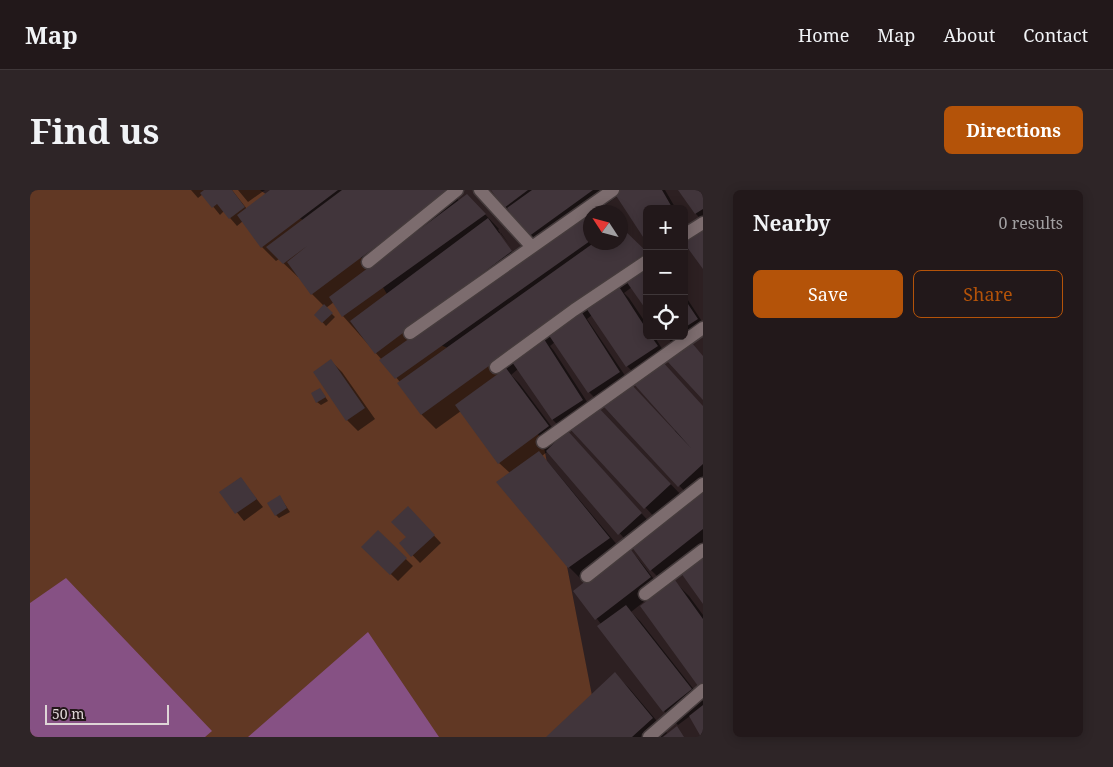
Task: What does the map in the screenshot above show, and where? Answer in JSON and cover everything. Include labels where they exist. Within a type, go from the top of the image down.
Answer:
[{"type":"street","points":[[368,262],[457,190]]},
{"type":"street","points":[[480,190],[532,247]]},
{"type":"street","points":[[410,333],[614,190]]},
{"type":"street","points":[[688,232],[703,223]]},
{"type":"street","points":[[496,367],[574,310],[643,264]]},
{"type":"street","points":[[543,442],[703,328]]},
{"type":"street","points":[[587,576],[703,484]]},
{"type":"street","points":[[645,594],[703,550]]},
{"type":"street","points":[[649,737],[703,690]]},
{"type":"shaded area","points":[[30,190],[260,190],[368,262],[410,333],[496,367],[543,442],[600,737],[30,737]]},
{"type":"shaded area","points":[[66,578],[212,731],[205,737],[30,737],[30,603]]},
{"type":"shaded area","points":[[368,632],[439,737],[248,737]]},
{"type":"building","points":[[204,190],[232,190],[245,207],[229,219],[217,204],[212,208],[200,193]]},
{"type":"building","points":[[270,190],[338,190],[261,248],[237,215]]},
{"type":"building","points":[[342,190],[448,190],[449,192],[311,295],[287,262],[307,246],[283,264],[266,247]]},
{"type":"building","points":[[491,190],[528,190],[504,208]]},
{"type":"building","points":[[532,190],[593,190],[528,237],[507,208]]},
{"type":"building","points":[[662,190],[671,205],[643,205],[643,237],[628,214],[628,205],[622,205],[613,191]]},
{"type":"building","points":[[678,190],[703,190],[703,209],[695,214]]},
{"type":"building","points":[[467,194],[486,214],[342,317],[329,297]]},
{"type":"building","points":[[583,215],[583,246],[395,379],[379,360]]},
{"type":"building","points":[[488,218],[512,251],[375,354],[350,321]]},
{"type":"building","points":[[703,228],[703,269],[688,248],[688,238]]},
{"type":"building","points":[[628,234],[643,248],[643,255],[421,415],[397,383],[584,250],[628,250]]},
{"type":"building","points":[[643,270],[643,305],[626,281]]},
{"type":"building","points":[[618,285],[643,324],[643,340],[654,340],[658,346],[626,367],[586,308]]},
{"type":"building","points":[[324,304],[333,313],[322,323],[314,315]]},
{"type":"building","points":[[688,304],[698,319],[688,325]]},
{"type":"building","points":[[581,311],[620,372],[588,393],[548,334]]},
{"type":"building","points":[[544,339],[583,400],[552,420],[512,362]]},
{"type":"building","points":[[692,343],[703,356],[703,400],[667,361]]},
{"type":"building","points":[[331,359],[365,408],[346,421],[313,372]]},
{"type":"building","points":[[661,360],[703,406],[703,464],[678,487],[604,407],[631,384],[691,448],[633,383]]},
{"type":"building","points":[[506,368],[549,426],[498,464],[455,405]]},
{"type":"building","points":[[320,388],[326,397],[316,403],[311,393]]},
{"type":"building","points":[[597,406],[671,484],[644,509],[570,429]]},
{"type":"building","points":[[567,430],[642,513],[618,535],[546,451]]},
{"type":"building","points":[[539,451],[610,538],[568,568],[496,482]]},
{"type":"building","points":[[241,477],[257,499],[235,514],[219,492]]},
{"type":"building","points":[[703,489],[703,529],[650,571],[631,546]]},
{"type":"building","points":[[280,495],[287,508],[275,516],[267,503]]},
{"type":"building","points":[[408,506],[435,535],[411,557],[399,543],[406,537],[391,522]]},
{"type":"building","points":[[378,530],[407,558],[390,575],[361,547]]},
{"type":"building","points":[[629,547],[651,577],[595,620],[573,591]]},
{"type":"building","points":[[703,557],[703,604],[681,573]]},
{"type":"building","points":[[675,580],[703,619],[703,683],[698,686],[640,606]]},
{"type":"building","points":[[626,605],[692,689],[663,712],[597,626]]},
{"type":"building","points":[[615,672],[653,718],[632,737],[546,737]]},
{"type":"building","points":[[703,705],[703,737],[701,737],[689,716]]},
{"type":"building","points":[[677,726],[684,737],[663,737]]}]
